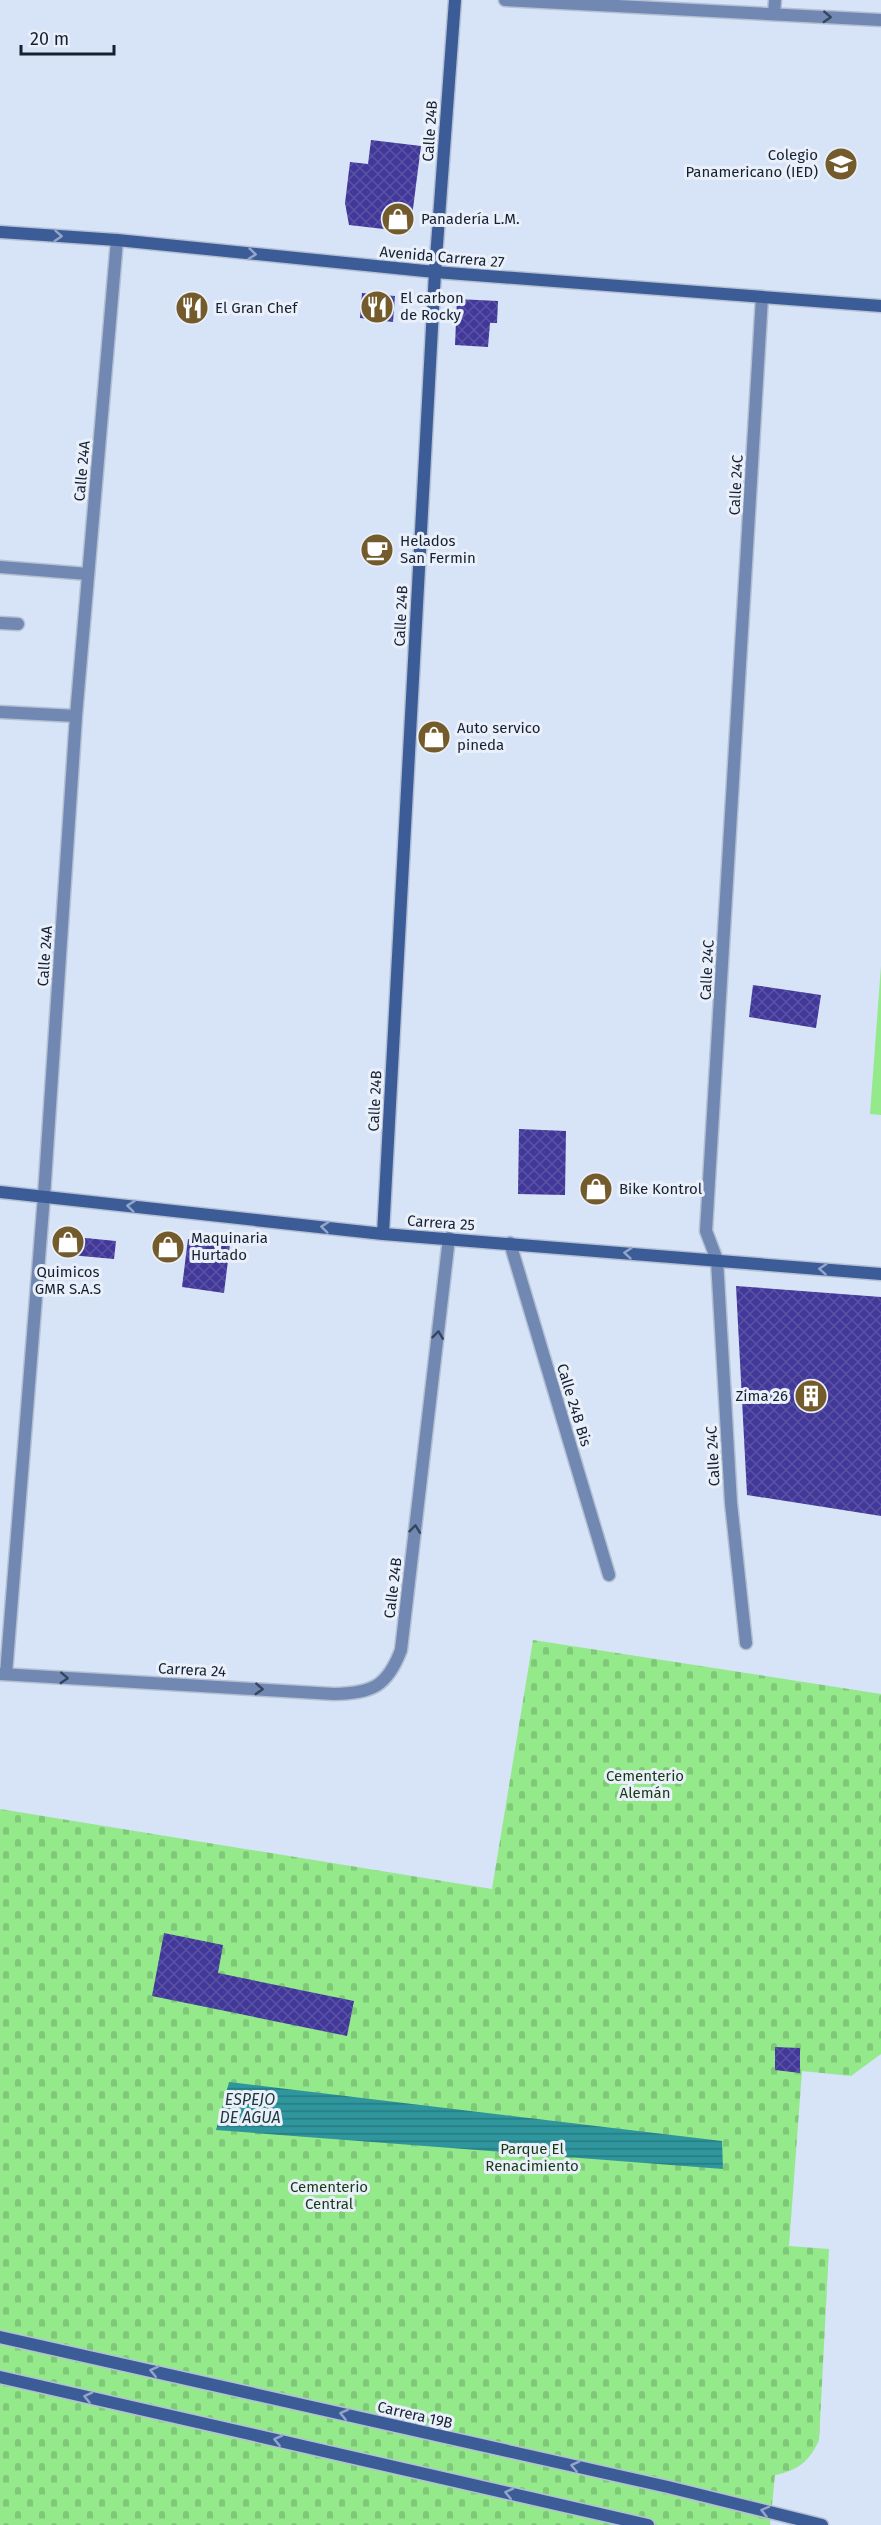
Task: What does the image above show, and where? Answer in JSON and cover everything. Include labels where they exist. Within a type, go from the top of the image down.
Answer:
[{"type":"street","name":"Calle 24B","points":[[383,1234],[435,272],[455,0]]},
{"type":"street","points":[[506,0],[881,20]]},
{"type":"street","points":[[774,14],[775,0]]},
{"type":"street","name":"Avenida Carrera 27","points":[[0,232],[117,240],[435,272],[881,306]]},
{"type":"street","name":"Calle 24A","points":[[3,1674],[44,1196],[76,716],[117,240]]},
{"type":"street","name":"Calle 24C","points":[[746,1643],[731,1503],[717,1260],[706,1231],[762,297]]},
{"type":"street","points":[[0,567],[88,574]]},
{"type":"street","points":[[0,623],[18,624]]},
{"type":"street","points":[[0,712],[76,716]]},
{"type":"street","name":"Carrera 25","points":[[0,1192],[383,1234],[881,1274]]},
{"type":"street","name":"Calle 24B","points":[[380,1685],[394,1667],[401,1650],[449,1238]]},
{"type":"street","name":"Calle 24B Bis","points":[[510,1243],[609,1575]]},
{"type":"street","name":"Carrera 24","points":[[3,1674],[334,1694],[361,1693],[380,1685]]},
{"type":"street","name":"Carrera 19B","points":[[0,2337],[668,2487],[822,2525]]},
{"type":"street","points":[[0,2377],[648,2525]]},
{"type":"green space","points":[[881,966],[881,1115],[870,1114]]},
{"type":"green space","name":"Cementerio Central","points":[[533,1640],[881,1694],[881,2054],[851,2076],[802,2071],[789,2246],[829,2249],[819,2440],[802,2464],[790,2471],[775,2475],[770,2525],[0,2525],[0,1809],[492,1889]]},
{"type":"water","name":"ESPEJO DE AGUA","points":[[229,2082],[722,2141],[723,2169],[216,2130]]},
{"type":"building","points":[[371,140],[421,146],[410,232],[349,225],[345,203],[350,162],[368,164]]},
{"type":"building","name":"El carbon de Rocky","points":[[362,293],[395,296],[393,322],[360,318]]},
{"type":"building","points":[[457,299],[498,301],[497,323],[490,323],[488,347],[455,345]]},
{"type":"building","points":[[753,985],[821,995],[816,1028],[749,1017]]},
{"type":"building","points":[[519,1129],[566,1131],[565,1195],[518,1194]]},
{"type":"building","points":[[65,1236],[116,1241],[114,1259],[59,1254]]},
{"type":"building","points":[[188,1239],[230,1244],[224,1293],[182,1287]]},
{"type":"building","name":"Zima 26","points":[[736,1286],[881,1297],[881,1516],[747,1495]]},
{"type":"building","points":[[164,1933],[223,1945],[218,1973],[354,2001],[347,2036],[152,1996]]},
{"type":"building","points":[[775,2047],[800,2048],[800,2073],[775,2070]]},
{"type":"place","name":"Colegio Panamericano (IED)","points":[[841,164]]},
{"type":"place","name":"Panadería L.M.","points":[[398,219]]},
{"type":"place","name":"El carbon de Rocky","points":[[377,307]]},
{"type":"place","name":"El Gran Chef","points":[[192,308]]},
{"type":"place","name":"Helados San Fermin","points":[[377,550]]},
{"type":"place","name":"Auto servico pineda","points":[[434,737]]},
{"type":"place","name":"Bike Kontrol","points":[[596,1189]]},
{"type":"place","name":"Quimicos GMR S.A.S","points":[[68,1242]]},
{"type":"place","name":"Maquinaria Hurtado","points":[[168,1247]]},
{"type":"place","name":"Zima 26","points":[[811,1396]]},
{"type":"park label","name":"Cementerio Alemán","points":[[645,1784]]},
{"type":"park label","name":"Parque El Renacimiento","points":[[532,2158]]}]
